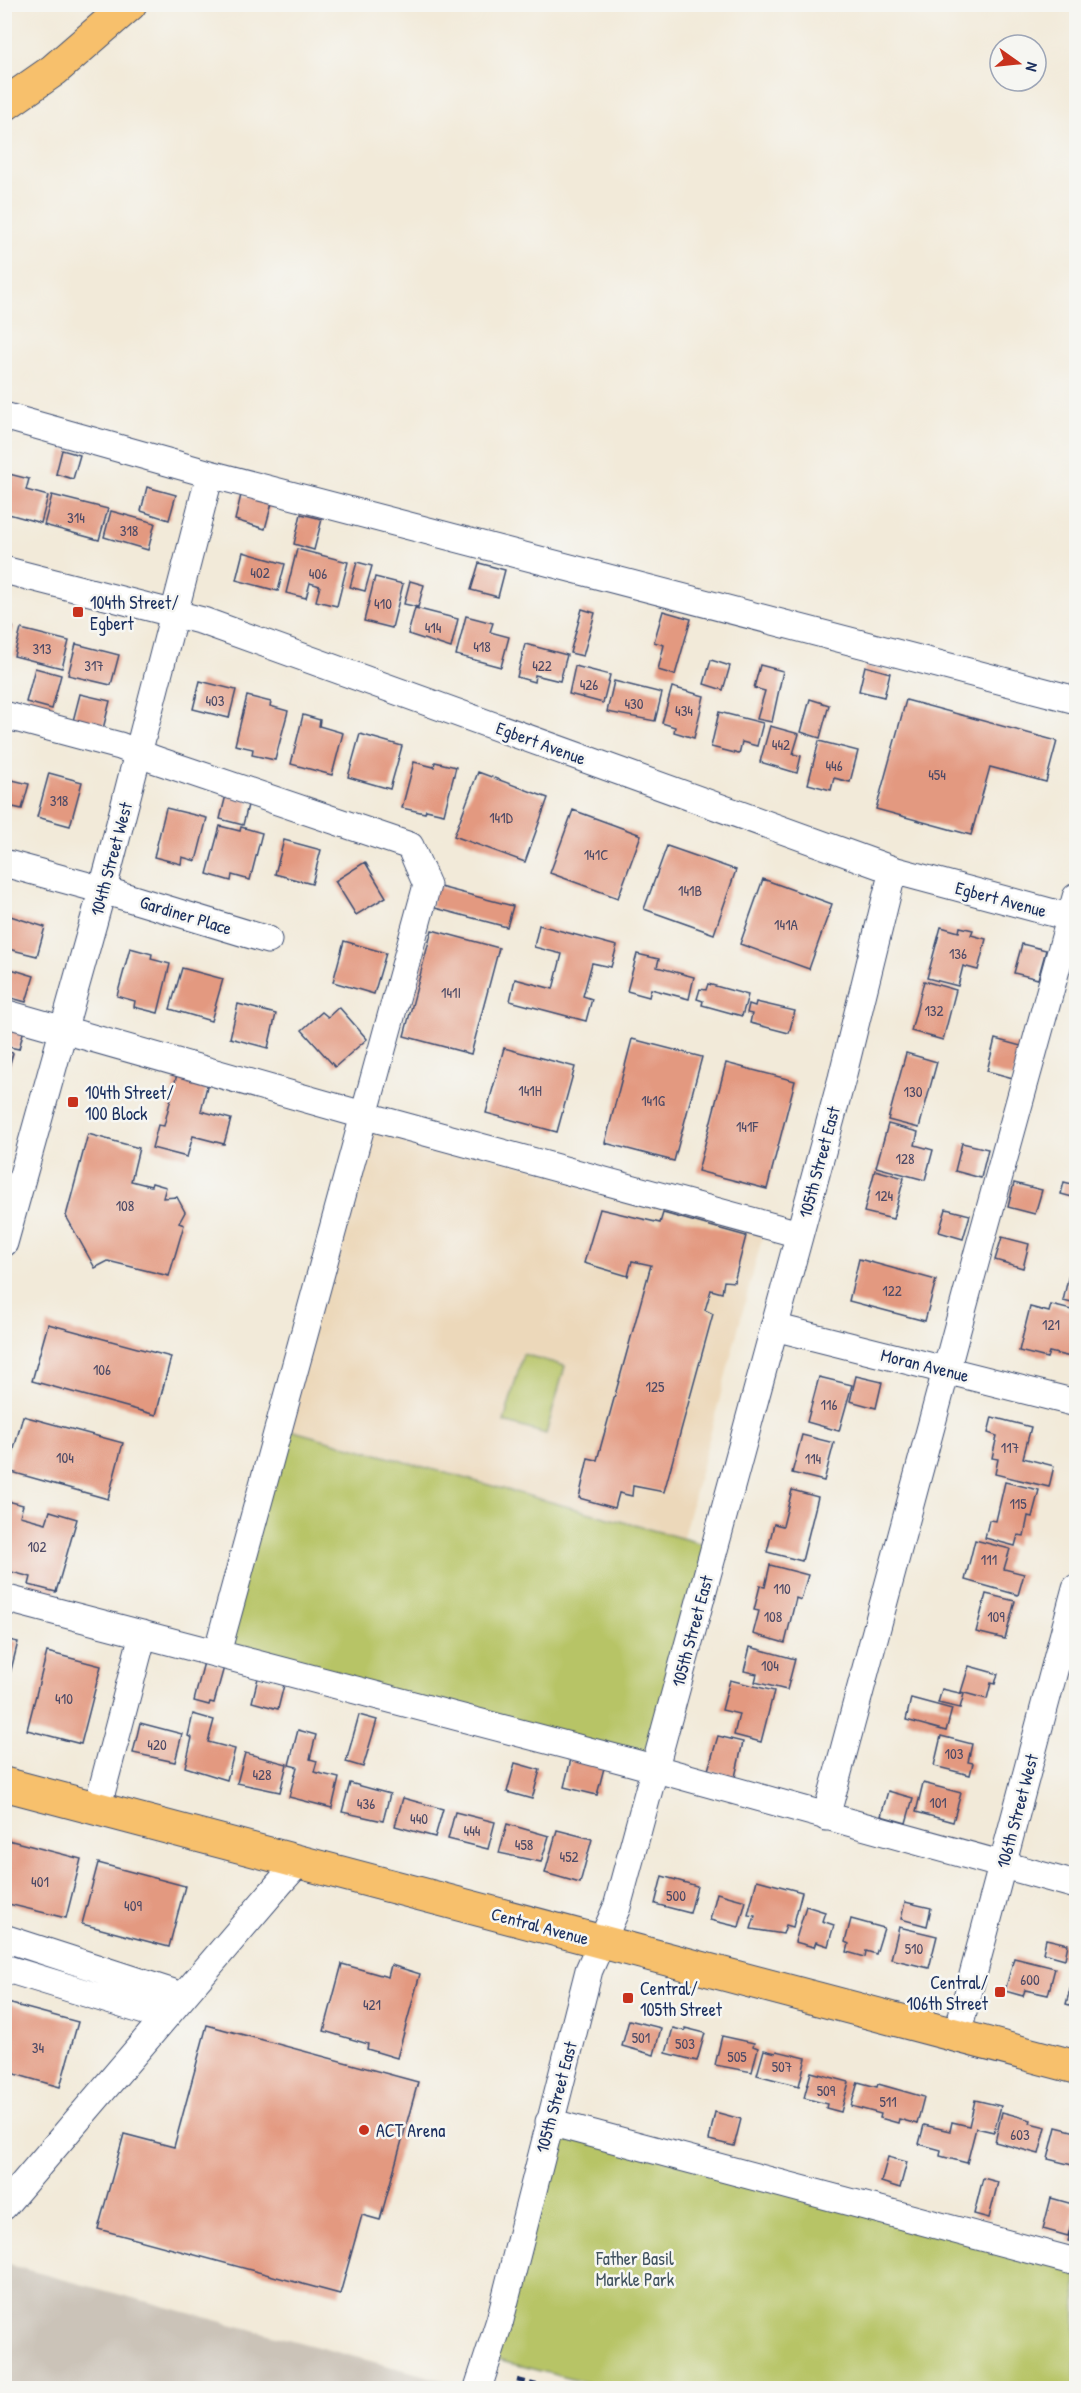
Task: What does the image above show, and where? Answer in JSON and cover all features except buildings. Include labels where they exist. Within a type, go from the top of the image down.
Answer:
[{"type":"main road","points":[[4,105],[54,70],[130,4]]},
{"type":"main road","name":"Central Avenue","points":[[4,1784],[1077,2067]]},
{"type":"street","points":[[4,416],[210,474],[1077,700]]},
{"type":"street","name":"104th Street West","points":[[4,1243],[16,1159],[64,1030],[139,753],[210,474]]},
{"type":"street","name":"Egbert Avenue","points":[[4,570],[214,625],[893,870],[1075,911]]},
{"type":"street","points":[[4,715],[139,753],[410,846],[427,885],[218,1653]]},
{"type":"street","name":"Gardiner Place","points":[[4,863],[103,890],[268,940]]},
{"type":"street","name":"105th Street East","points":[[478,2388],[500,2320],[589,1970],[617,1907],[842,1078],[893,870]]},
{"type":"street","points":[[826,1817],[975,1263],[1075,911]]},
{"type":"street","points":[[4,1014],[799,1234]]},
{"type":"street","name":"Moran Avenue","points":[[774,1327],[1077,1403]]},
{"type":"street","name":"106th Street West","points":[[957,2035],[1077,1588]]},
{"type":"street","points":[[4,1598],[654,1768],[1077,1885]]},
{"type":"street","points":[[97,1809],[143,1634]]},
{"type":"street","points":[[4,2206],[299,1862]]},
{"type":"street","points":[[4,1938],[183,1996]]},
{"type":"street","points":[[4,1968],[164,2017]]},
{"type":"street","points":[[549,2122],[1077,2262]]},
{"type":"shaded area","points":[[365,1123],[764,1231],[682,1541],[282,1433]]},
{"type":"shaded area","points":[[5,2264],[472,2388],[5,2388]]},
{"type":"green space","points":[[523,1354],[565,1366],[546,1434],[504,1422]]},
{"type":"green space","points":[[279,1427],[714,1547],[656,1761],[217,1653]]},
{"type":"green space","name":"Father Basil Markle Park","points":[[549,2122],[1076,2262],[1076,2388],[607,2388],[489,2358]]},
{"type":"railway","points":[[517,2380],[548,2388]]},
{"type":"place","name":"104th Street/ Egbert","points":[[78,612]]},
{"type":"place","name":"104th Street/ 100 Block","points":[[73,1102]]},
{"type":"place","name":"Central/ 106th Street","points":[[1000,1992]]},
{"type":"place","name":"Central/ 105th Street","points":[[628,1998]]},
{"type":"place","name":"ACT Arena","points":[[364,2130]]}]
